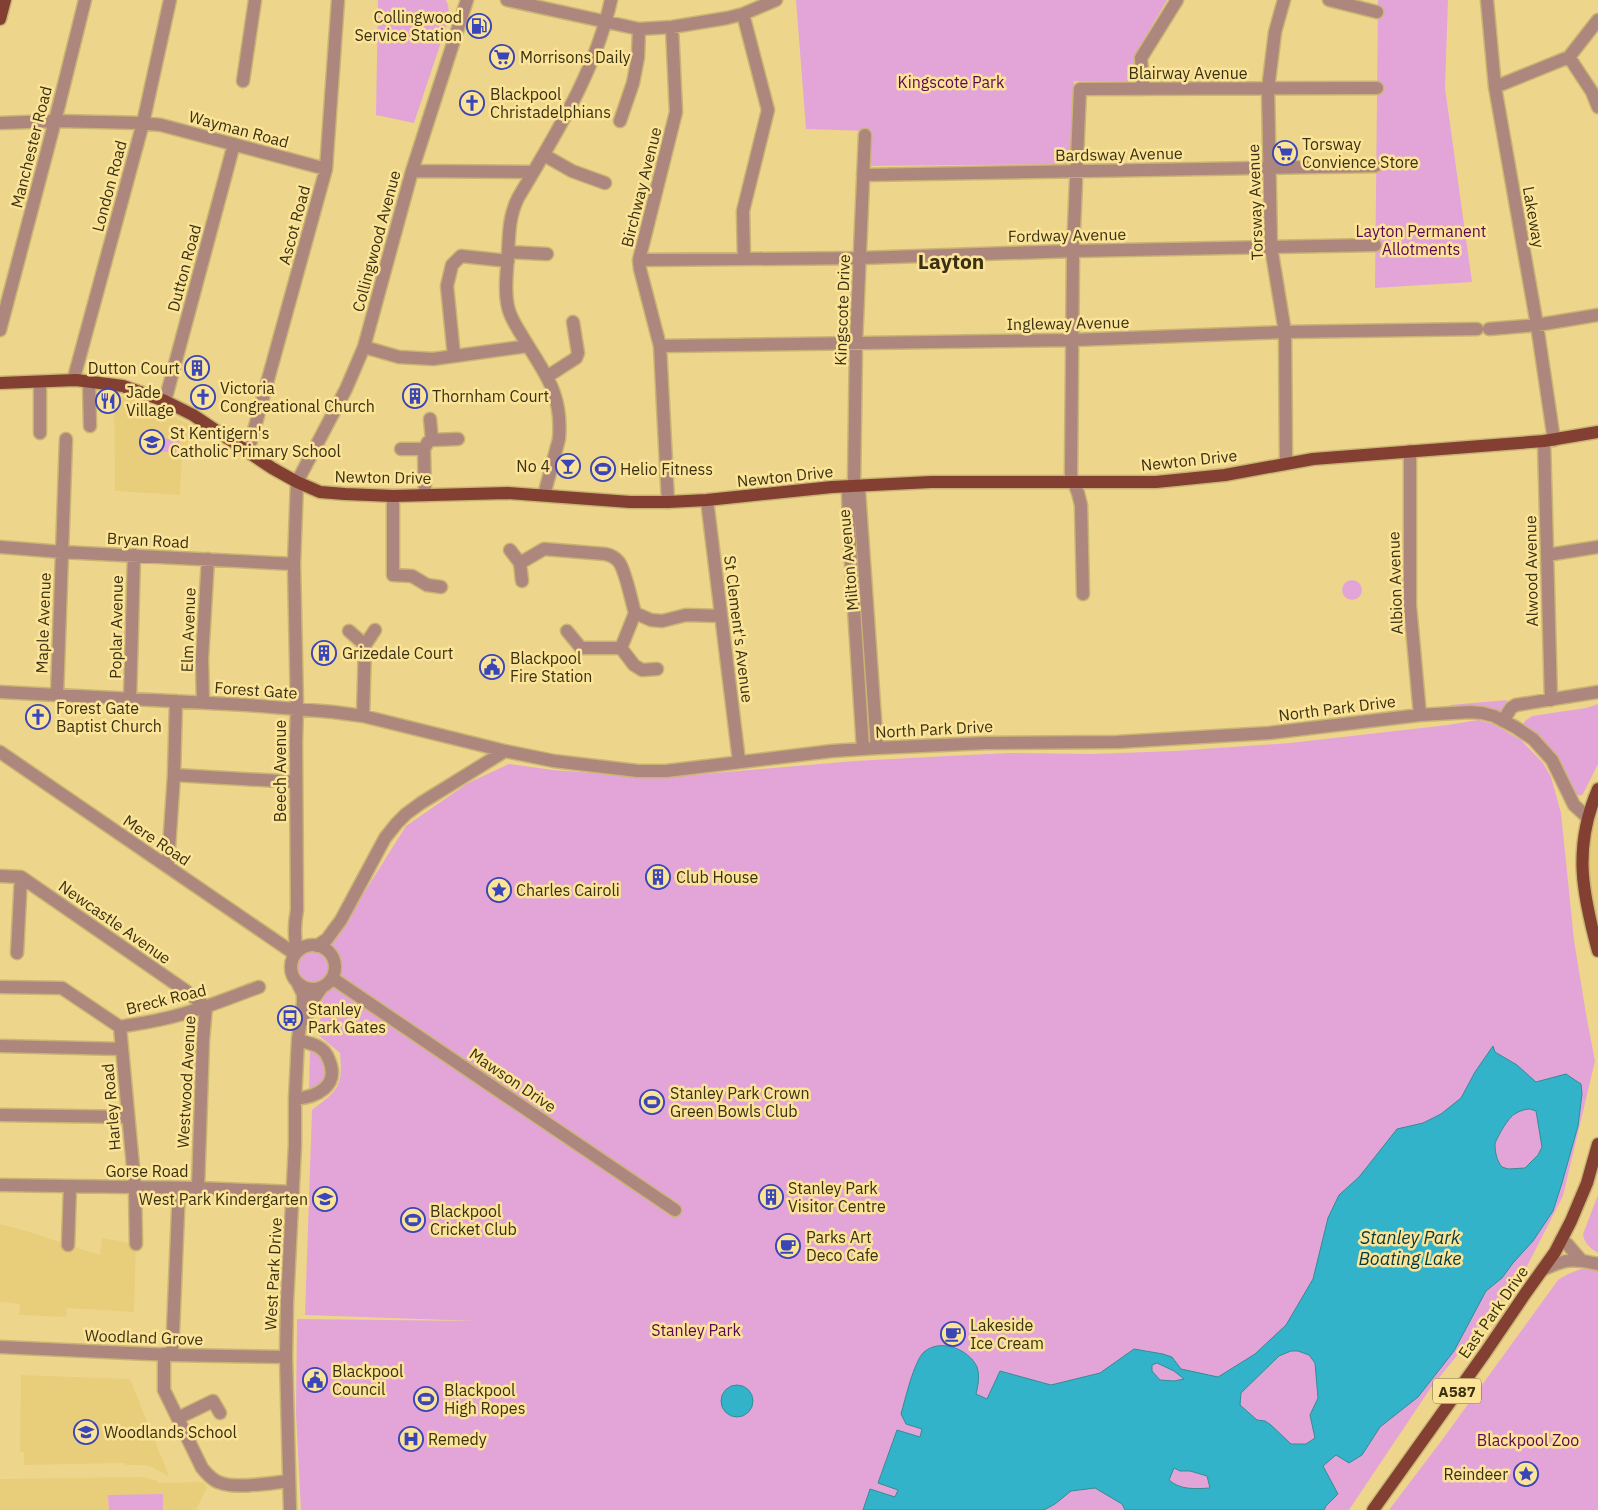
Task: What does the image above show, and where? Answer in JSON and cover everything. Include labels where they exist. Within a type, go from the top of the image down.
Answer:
[{"type":"main road","points":[[0,19],[5,0]]},
{"type":"main road","name":"Newton Drive","points":[[0,383],[76,380],[123,386],[165,401],[192,415],[272,468],[320,492],[393,496],[494,493],[630,502],[668,502],[854,486],[931,482],[1156,482],[1225,475],[1333,457],[1549,441],[1598,432]]},
{"type":"main road","points":[[1598,789],[1588,817],[1582,848],[1582,878],[1598,951]]},
{"type":"main road","name":"East Park Drive","points":[[1372,1510],[1485,1353],[1524,1294],[1556,1252],[1587,1182],[1598,1144]]},
{"type":"street","name":"Manchester Road","points":[[0,330],[85,0]]},
{"type":"street","name":"London Road","points":[[76,380],[75,374],[143,123],[170,0]]},
{"type":"street","points":[[243,81],[255,0]]},
{"type":"street","name":"Ascot Road","points":[[248,452],[326,169],[338,0]]},
{"type":"street","name":"Collingwood Avenue","points":[[297,482],[346,389],[364,347],[412,171],[466,0]]},
{"type":"street","points":[[507,0],[639,28],[672,28],[713,21],[743,14],[776,0]]},
{"type":"street","points":[[544,495],[560,430],[554,391],[548,376],[528,346],[508,308],[506,289],[510,222],[512,210],[576,97],[606,22],[611,0]]},
{"type":"street","points":[[1143,89],[1141,58],[1177,0]]},
{"type":"street","name":"Torsway Avenue","points":[[1284,0],[1275,32],[1268,89],[1271,247],[1285,332],[1286,464]]},
{"type":"street","points":[[1329,0],[1377,12]]},
{"type":"street","name":"Lakeway","points":[[1486,0],[1495,87],[1536,325],[1549,441]]},
{"type":"street","points":[[743,14],[768,110],[743,211],[744,258]]},
{"type":"street","points":[[1495,87],[1569,57],[1598,20]]},
{"type":"street","points":[[620,121],[633,83],[638,57],[639,28]]},
{"type":"street","name":"Birchway Avenue","points":[[668,502],[660,346],[639,260],[676,112],[672,28]]},
{"type":"street","points":[[1569,57],[1592,92],[1598,107]]},
{"type":"street","name":"Blairway Avenue","points":[[1077,171],[1080,90],[1377,88]]},
{"type":"street","name":"Wayman Road","points":[[0,123],[55,121],[143,123],[175,128],[326,169]]},
{"type":"street","name":"Kingscote Drive","points":[[854,486],[856,343],[864,175],[864,135]]},
{"type":"street","name":"Dutton Road","points":[[165,401],[234,144]]},
{"type":"street","points":[[544,155],[572,171],[605,183]]},
{"type":"street","name":"Bardsway Avenue","points":[[864,175],[1375,166]]},
{"type":"street","points":[[412,171],[533,172]]},
{"type":"street","points":[[1077,171],[1073,251],[1071,475],[1081,505],[1083,594]]},
{"type":"street","name":"Fordway Avenue","points":[[639,260],[860,258],[1073,251],[1375,245]]},
{"type":"street","points":[[454,356],[447,286],[452,265],[461,256],[547,254]]},
{"type":"street","name":"Ingleway Avenue","points":[[660,346],[1073,340],[1285,332],[1483,329],[1536,325],[1598,315]]},
{"type":"street","points":[[548,376],[576,358],[578,353],[573,322]]},
{"type":"street","points":[[364,347],[399,357],[433,359],[528,346]]},
{"type":"street","points":[[89,381],[90,426]]},
{"type":"street","points":[[40,382],[40,433]]},
{"type":"street","points":[[425,495],[430,418]]},
{"type":"street","name":"Maple Avenue","points":[[58,695],[66,439]]},
{"type":"street","points":[[401,448],[458,439]]},
{"type":"street","name":"Alwood Avenue","points":[[1549,441],[1548,555],[1551,700]]},
{"type":"street","name":"Albion Avenue","points":[[1410,451],[1410,606],[1420,715]]},
{"type":"street","name":"Beech Avenue","points":[[296,953],[294,938],[297,910],[297,708],[294,564],[297,482]]},
{"type":"street","name":"Milton Avenue","points":[[863,749],[848,493],[854,486],[859,492],[877,748]]},
{"type":"street","points":[[393,496],[393,575],[412,576],[427,585],[441,587]]},
{"type":"street","name":"St Clement's Avenue","points":[[707,500],[739,762]]},
{"type":"street","name":"Bryan Road","points":[[0,547],[294,564]]},
{"type":"street","points":[[1548,555],[1598,547]]},
{"type":"street","points":[[520,563],[544,549],[613,556],[623,570],[635,613],[621,648]]},
{"type":"street","points":[[510,550],[520,563],[522,581]]},
{"type":"street","name":"Poplar Avenue","points":[[130,699],[134,555]]},
{"type":"street","name":"Elm Avenue","points":[[203,703],[202,658],[208,559]]},
{"type":"street","points":[[635,613],[651,620],[662,621],[686,615],[721,616]]},
{"type":"street","points":[[363,716],[364,645],[375,630]]},
{"type":"street","points":[[349,631],[364,645]]},
{"type":"street","points":[[568,631],[580,652],[621,648]]},
{"type":"street","points":[[621,648],[634,665],[642,670],[657,668]]},
{"type":"street","name":"Forest Gate","points":[[0,692],[297,708],[363,716],[505,751]]},
{"type":"street","points":[[1588,817],[1574,805],[1552,760],[1539,745],[1526,734],[1503,721],[1511,708],[1516,705],[1598,692]]},
{"type":"street","points":[[166,865],[168,862],[174,775],[176,701]]},
{"type":"street","name":"North Park Drive","points":[[505,751],[554,761],[638,771],[666,771],[863,749],[986,743],[1117,742],[1269,733],[1420,715],[1470,712],[1482,713],[1503,721]]},
{"type":"street","points":[[314,946],[327,939],[341,920],[396,823],[421,803],[505,751]]},
{"type":"street","name":"Mere Road","points":[[0,752],[296,953]]},
{"type":"street","points":[[174,775],[296,782]]},
{"type":"street","points":[[0,876],[21,877],[17,953]]},
{"type":"street","name":"Newcastle Avenue","points":[[21,877],[186,991],[206,1007]]},
{"type":"street","name":"Beech Avenue","points":[[297,910],[303,933],[314,946]]},
{"type":"street","points":[[331,955],[325,949],[314,946],[303,947],[296,953],[291,962],[291,972],[298,984],[310,989],[322,987],[332,978],[335,967],[331,955],[332,947],[341,920]]},
{"type":"street","name":"Mawson Drive","points":[[332,978],[675,1210]]},
{"type":"street","name":"West Park Drive","points":[[290,1510],[286,1357],[295,1145],[295,1099],[298,1040],[303,999],[298,984]]},
{"type":"street","name":"Breck Road","points":[[0,987],[62,988],[120,1026],[159,1020],[206,1007],[259,987]]},
{"type":"street","name":"West Park Drive","points":[[298,1040],[311,1004],[322,987]]},
{"type":"street","name":"Westwood Avenue","points":[[198,1188],[203,1040],[206,1007]]},
{"type":"street","name":"Harley Road","points":[[120,1026],[135,1188],[136,1244]]},
{"type":"street","points":[[295,1099],[306,1098],[320,1092],[328,1086],[332,1072],[325,1052],[318,1046],[298,1040]]},
{"type":"street","points":[[0,1046],[122,1049]]},
{"type":"street","points":[[0,1115],[128,1117]]},
{"type":"street","name":"Gorse Road","points":[[0,1185],[198,1188],[293,1192]]},
{"type":"street","points":[[68,1245],[70,1187]]},
{"type":"street","points":[[179,1188],[164,1390],[202,1468],[209,1476],[220,1483],[236,1485],[289,1481]]},
{"type":"street","points":[[1561,1240],[1581,1260]]},
{"type":"street","points":[[1542,1270],[1561,1262],[1581,1260],[1598,1264]]},
{"type":"street","name":"Woodland Grove","points":[[0,1347],[286,1357]]},
{"type":"street","points":[[178,1418],[214,1401],[220,1412]]},
{"type":"shaded area","name":"St Kentigern's Catholic Primary School","points":[[114,394],[155,407],[197,428],[182,455],[180,495],[115,491]]},
{"type":"shaded area","points":[[1598,789],[1598,951],[1582,878]]},
{"type":"shaded area","points":[[0,1224],[100,1255],[102,1238],[136,1244],[134,1312],[67,1308],[66,1317],[19,1315],[20,1304],[0,1302]]},
{"type":"shaded area","name":"Woodlands School","points":[[21,1375],[130,1379],[169,1476],[149,1466],[126,1465],[125,1463],[24,1465],[24,1452],[20,1451]]},
{"type":"shaded area","points":[[143,1477],[158,1481],[158,1483],[203,1482],[207,1487],[196,1510],[0,1510],[0,1479]]},
{"type":"green space","points":[[378,0],[446,0],[448,3],[449,14],[446,27],[414,123],[376,115]]},
{"type":"green space","name":"Kingscote Park","points":[[796,0],[1167,0],[1135,55],[1136,82],[1074,81],[1070,164],[870,166],[868,131],[806,129]]},
{"type":"green space","name":"Layton Permanent Allotments","points":[[1378,0],[1448,0],[1445,88],[1472,282],[1375,288]]},
{"type":"green space","points":[[157,438],[179,440],[177,453],[156,451]]},
{"type":"green space","points":[[1348,580],[1356,580],[1362,586],[1362,594],[1356,600],[1348,600],[1342,594],[1342,586]]},
{"type":"green space","points":[[1507,700],[1504,709],[1500,712],[1450,708],[1450,705]]},
{"type":"green space","points":[[1598,704],[1598,764],[1583,794],[1580,796],[1575,793],[1554,754],[1540,736],[1523,725],[1532,716],[1586,708]]},
{"type":"green space","name":"Stanley Park","points":[[1478,720],[1493,724],[1521,740],[1543,763],[1551,777],[1561,813],[1574,940],[1595,1061],[1563,1196],[1523,1274],[1430,1389],[1349,1510],[301,1510],[296,1413],[297,1319],[477,1321],[305,1315],[312,1110],[337,1087],[341,1073],[340,1053],[317,1034],[323,1007],[316,1004],[338,975],[336,964],[325,945],[339,936],[343,926],[406,826],[468,783],[509,764],[553,770],[657,778],[855,761],[1011,753],[1092,754],[1175,751],[1290,743]]},
{"type":"green space","points":[[312,950],[319,951],[325,955],[329,961],[329,975],[325,981],[319,985],[312,986],[305,985],[299,981],[295,975],[294,968],[295,961],[299,955],[305,951]]},
{"type":"green space","points":[[310,1049],[322,1058],[327,1072],[323,1082],[309,1091]]},
{"type":"green space","points":[[1598,1195],[1598,1253],[1588,1245],[1583,1234]]},
{"type":"green space","name":"Blackpool Zoo","points":[[1598,1266],[1598,1510],[1389,1510],[1558,1280],[1577,1270]]},
{"type":"green space","points":[[163,1494],[163,1510],[109,1510],[108,1495]]},
{"type":"water","name":"Stanley Park Boating Lake","points":[[1493,1046],[1495,1052],[1517,1065],[1536,1082],[1566,1074],[1581,1084],[1582,1094],[1578,1126],[1553,1211],[1533,1241],[1502,1278],[1486,1291],[1454,1351],[1418,1397],[1380,1427],[1362,1455],[1349,1463],[1336,1455],[1323,1466],[1338,1494],[1324,1510],[1125,1510],[1122,1504],[1095,1488],[1071,1491],[1044,1510],[863,1510],[870,1489],[895,1497],[898,1490],[878,1483],[897,1430],[920,1437],[922,1429],[906,1424],[901,1414],[910,1381],[920,1357],[931,1348],[946,1346],[968,1355],[978,1370],[976,1394],[987,1399],[1000,1371],[1051,1385],[1100,1373],[1134,1349],[1172,1357],[1181,1369],[1218,1377],[1255,1354],[1286,1325],[1313,1279],[1328,1218],[1339,1195],[1359,1177],[1397,1129],[1423,1123],[1441,1114],[1461,1098],[1475,1072]],"holes":[[[1530,1109],[1536,1111],[1542,1147],[1538,1155],[1525,1168],[1508,1169],[1502,1167],[1499,1162],[1495,1144],[1509,1119],[1520,1111]],[[1291,1351],[1298,1351],[1309,1355],[1315,1363],[1318,1398],[1310,1415],[1315,1438],[1306,1444],[1291,1444],[1271,1425],[1265,1421],[1257,1420],[1240,1405],[1241,1393],[1279,1356]],[[1157,1363],[1174,1371],[1184,1379],[1174,1381],[1160,1380],[1152,1371],[1152,1365]],[[1174,1468],[1180,1471],[1190,1471],[1207,1476],[1210,1488],[1193,1489],[1178,1486],[1169,1480]]]},
{"type":"water","points":[[737,1385],[743,1386],[748,1390],[752,1395],[752,1407],[748,1412],[743,1416],[737,1417],[731,1416],[726,1412],[722,1407],[721,1401],[722,1395],[726,1390],[731,1386]]},
{"type":"place","name":"Collingwood Service Station","points":[[479,26]]},
{"type":"place","name":"Morrisons Daily","points":[[502,57]]},
{"type":"place","name":"Blackpool Christadelphians","points":[[472,103]]},
{"type":"place","name":"Torsway Convience Store","points":[[1285,153]]},
{"type":"place","name":"Dutton Court","points":[[197,368]]},
{"type":"place","name":"Thornham Court","points":[[415,396]]},
{"type":"place","name":"Victoria Congreational Church","points":[[203,397]]},
{"type":"place","name":"Jade Village","points":[[108,401]]},
{"type":"place","name":"St Kentigern's Catholic Primary School","points":[[152,442]]},
{"type":"place","name":"No 4","points":[[568,466]]},
{"type":"place","name":"Helio Fitness","points":[[603,469]]},
{"type":"place","name":"Grizedale Court","points":[[324,653]]},
{"type":"place","name":"Blackpool Fire Station","points":[[492,667]]},
{"type":"place","name":"Forest Gate Baptist Church","points":[[38,717]]},
{"type":"place","name":"Club House","points":[[658,877]]},
{"type":"place","name":"Charles Cairoli","points":[[499,890]]},
{"type":"place","name":"Stanley Park Gates","points":[[290,1018]]},
{"type":"place","name":"Stanley Park Crown Green Bowls Club","points":[[652,1102]]},
{"type":"place","name":"Stanley Park Visitor Centre","points":[[771,1197]]},
{"type":"place","name":"West Park Kindergarten","points":[[325,1199]]},
{"type":"place","name":"Blackpool Cricket Club","points":[[413,1220]]},
{"type":"place","name":"Parks Art Deco Cafe","points":[[788,1246]]},
{"type":"place","name":"Lakeside Ice Cream","points":[[953,1334]]},
{"type":"place","name":"Blackpool Council","points":[[315,1380]]},
{"type":"place","name":"Blackpool High Ropes","points":[[426,1399]]},
{"type":"place","name":"Woodlands School","points":[[86,1432]]},
{"type":"place","name":"Remedy","points":[[411,1439]]},
{"type":"place","name":"Reindeer","points":[[1526,1474]]},
{"type":"district","name":"Layton","points":[[951,261]]}]
